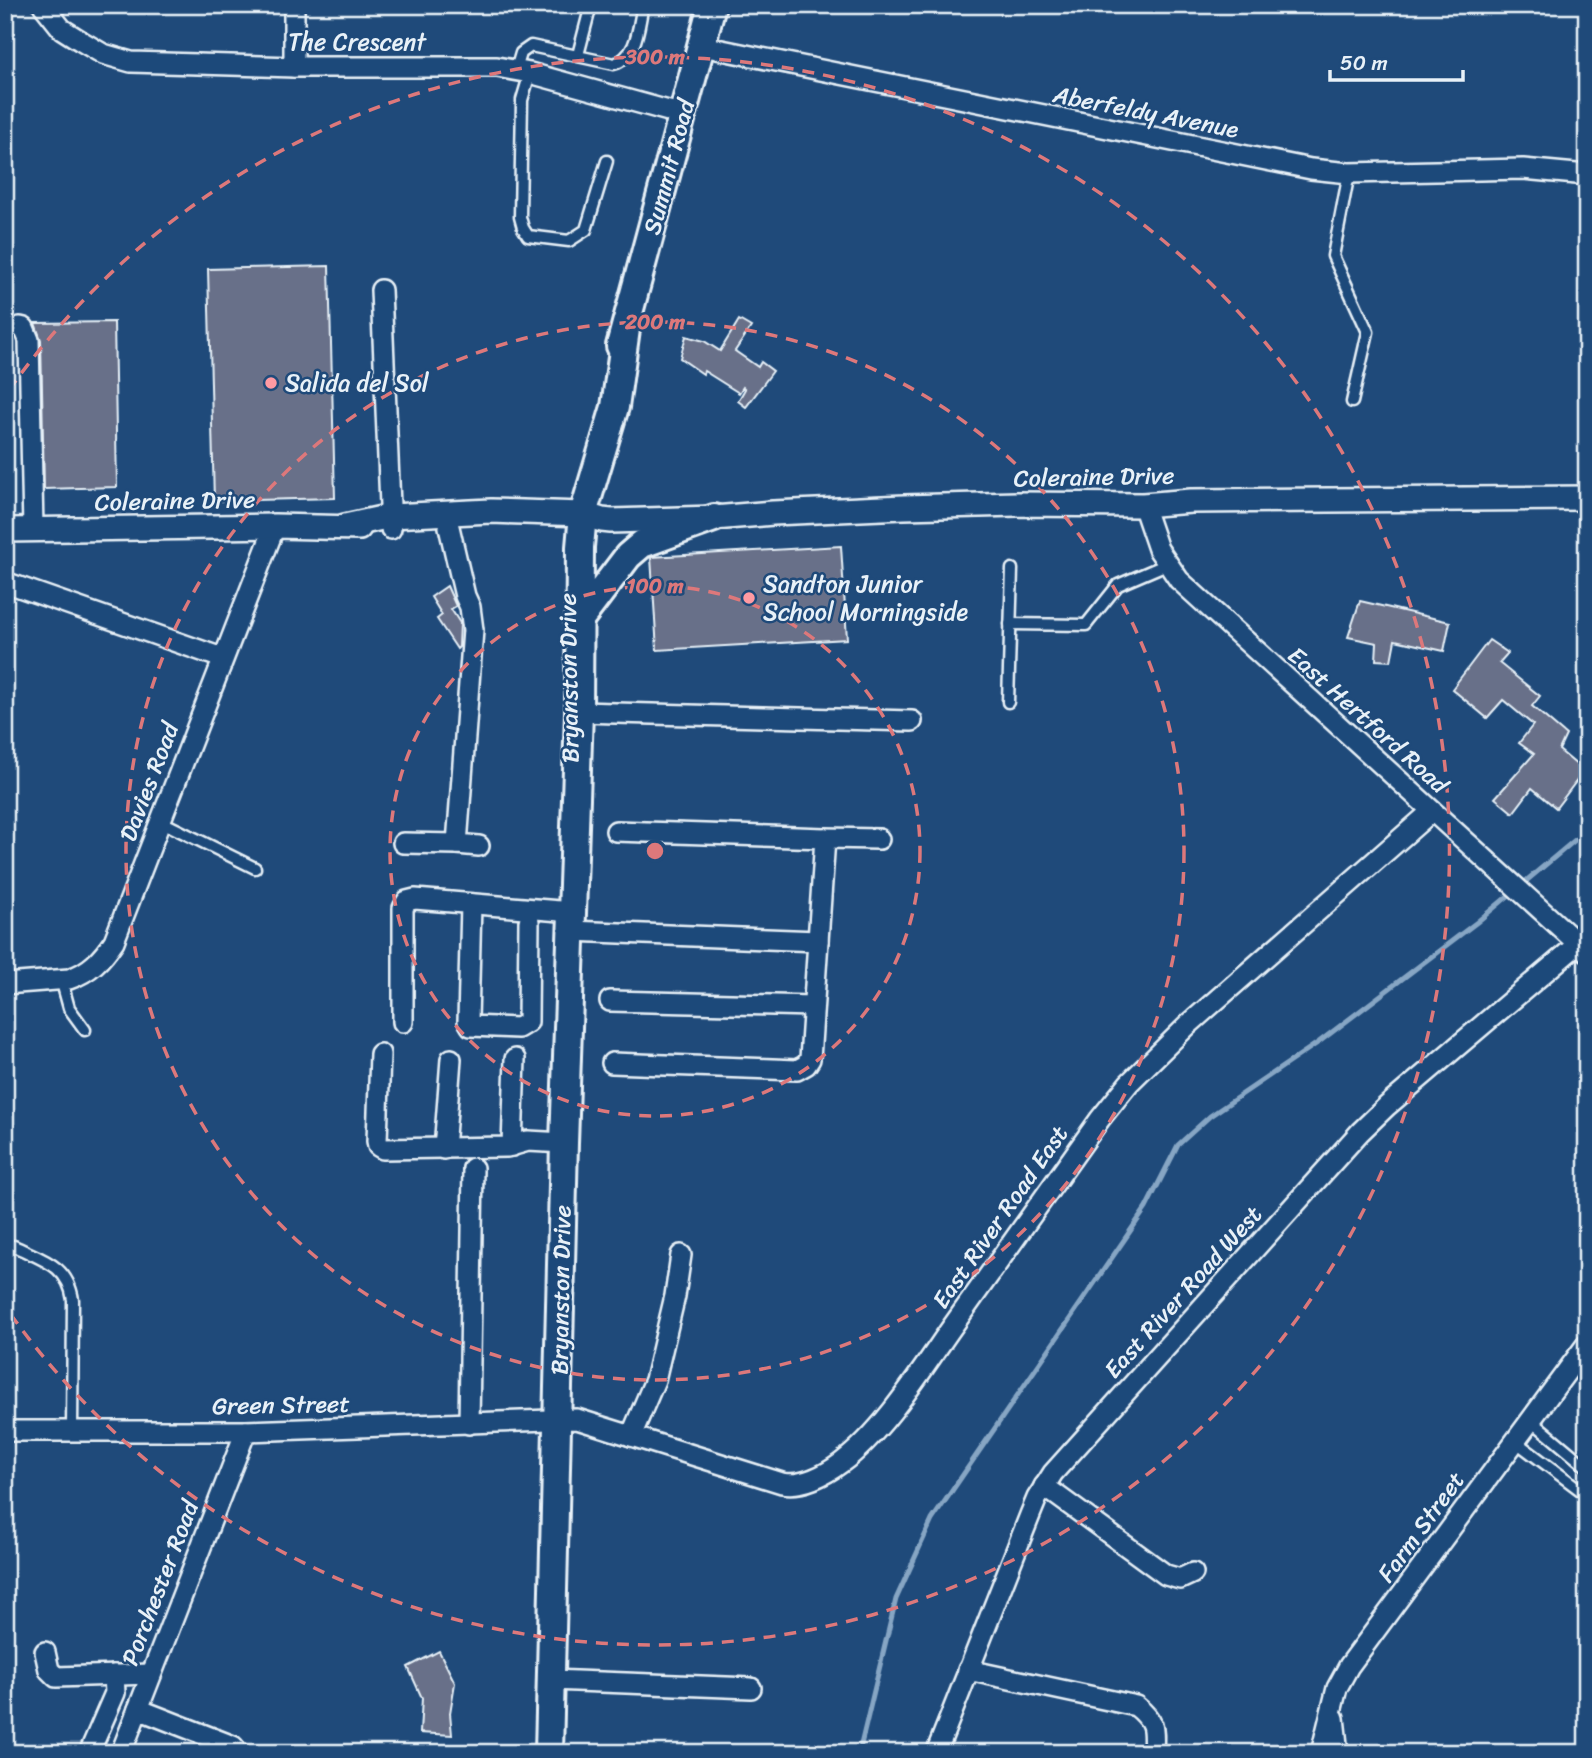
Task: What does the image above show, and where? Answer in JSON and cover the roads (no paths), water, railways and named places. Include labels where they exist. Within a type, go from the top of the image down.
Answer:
[{"type":"main road","name":"Summit Road","points":[[581,521],[599,404],[626,329],[712,5]]},
{"type":"main road","points":[[578,622],[628,556],[642,544],[714,518]]},
{"type":"main road","name":"Bryanston Drive","points":[[550,1753],[564,1143],[579,712],[581,521]]},
{"type":"main road","name":"Bryanston Drive","points":[[574,827],[566,633],[581,521]]},
{"type":"street","name":"The Crescent","points":[[43,5],[62,29],[103,54],[131,62],[294,67],[481,66],[523,71],[683,116]]},
{"type":"street","points":[[294,5],[294,67]]},
{"type":"street","name":"Aberfeldy Avenue","points":[[702,46],[1311,169],[1349,173],[1523,169],[1587,175]]},
{"type":"street","points":[[381,290],[391,523]]},
{"type":"street","points":[[20,327],[24,328],[29,340],[33,529]]},
{"type":"street","name":"Coleraine Drive","points":[[5,530],[436,523],[491,511],[581,521],[714,518],[904,507],[1143,505],[1191,501],[1587,498]]},
{"type":"street","name":"East Hertford Road","points":[[1143,505],[1158,549],[1167,564],[1196,597],[1582,948]]},
{"type":"street","points":[[436,523],[470,607],[473,630],[457,844]]},
{"type":"street","name":"Davies Road","points":[[5,984],[69,979],[98,962],[114,941],[275,526]]},
{"type":"street","points":[[5,582],[222,658]]},
{"type":"street","points":[[579,712],[912,721]]},
{"type":"street","name":"East River Road East","points":[[558,1419],[577,1419],[788,1484],[809,1480],[840,1463],[872,1434],[917,1376],[1100,1119],[1129,1083],[1188,1025],[1432,811]]},
{"type":"street","points":[[616,831],[879,839]]},
{"type":"street","points":[[612,1063],[797,1070],[810,1059],[825,838]]},
{"type":"street","points":[[403,843],[479,846]]},
{"type":"street","points":[[403,1022],[403,908],[407,901],[415,899],[471,904],[571,921],[818,941]]},
{"type":"street","points":[[471,904],[468,1021],[471,1026],[518,1028],[528,1022],[529,921]]},
{"type":"street","name":"East River Road West","points":[[936,1753],[1030,1514],[1044,1486],[1102,1417],[1360,1132],[1582,948]]},
{"type":"street","points":[[610,1001],[813,1006]]},
{"type":"street","points":[[380,1054],[379,1146],[390,1150],[512,1146],[528,1141],[564,1143]]},
{"type":"street","points":[[444,1149],[451,1059]]},
{"type":"street","points":[[512,1146],[515,1059]]},
{"type":"street","points":[[469,1424],[473,1168]]},
{"type":"street","points":[[631,1437],[654,1380],[675,1296],[681,1255]]},
{"type":"street","name":"Farm Street","points":[[1321,1753],[1332,1703],[1349,1665],[1587,1344]]},
{"type":"street","name":"Green Street","points":[[5,1431],[246,1431],[558,1419]]},
{"type":"street","name":"Porchester Road","points":[[121,1753],[246,1431]]},
{"type":"street","points":[[1044,1486],[1166,1575],[1180,1579],[1193,1573]]},
{"type":"street","points":[[45,1652],[49,1670],[56,1677],[151,1674]]},
{"type":"street","points":[[968,1670],[1136,1706],[1147,1715],[1154,1727],[1153,1753]]},
{"type":"street","points":[[89,1753],[115,1693],[114,1675]]},
{"type":"street","points":[[551,1680],[751,1688]]},
{"type":"street","points":[[1332,1703],[1338,1753]]},
{"type":"street","points":[[138,1709],[233,1746],[239,1753]]},
{"type":"lane","points":[[578,55],[591,5]]},
{"type":"lane","points":[[607,161],[586,230],[569,241],[528,236],[520,217],[523,71],[521,52],[531,46],[614,64],[624,61],[631,53],[643,5]]},
{"type":"lane","points":[[1349,173],[1334,256],[1368,332],[1352,402]]},
{"type":"lane","points":[[1010,624],[1086,625],[1118,585],[1167,564]]},
{"type":"lane","points":[[1008,702],[1012,569]]},
{"type":"lane","points":[[160,821],[255,868]]},
{"type":"lane","points":[[61,979],[69,1008],[85,1030]]},
{"type":"lane","points":[[14,1246],[54,1266],[64,1274],[71,1285],[72,1431]]},
{"type":"lane","points":[[1531,1420],[1587,1467]]},
{"type":"lane","points":[[1515,1441],[1587,1495]]},
{"type":"waterway","points":[[859,1753],[896,1599],[932,1520],[1146,1208],[1178,1145],[1210,1116],[1319,1042],[1477,922],[1587,830]]},
{"type":"place","name":"Salida del Sol","points":[[271,383]]},
{"type":"place","name":"Sandton Junior School Morningside","points":[[749,598]]}]
